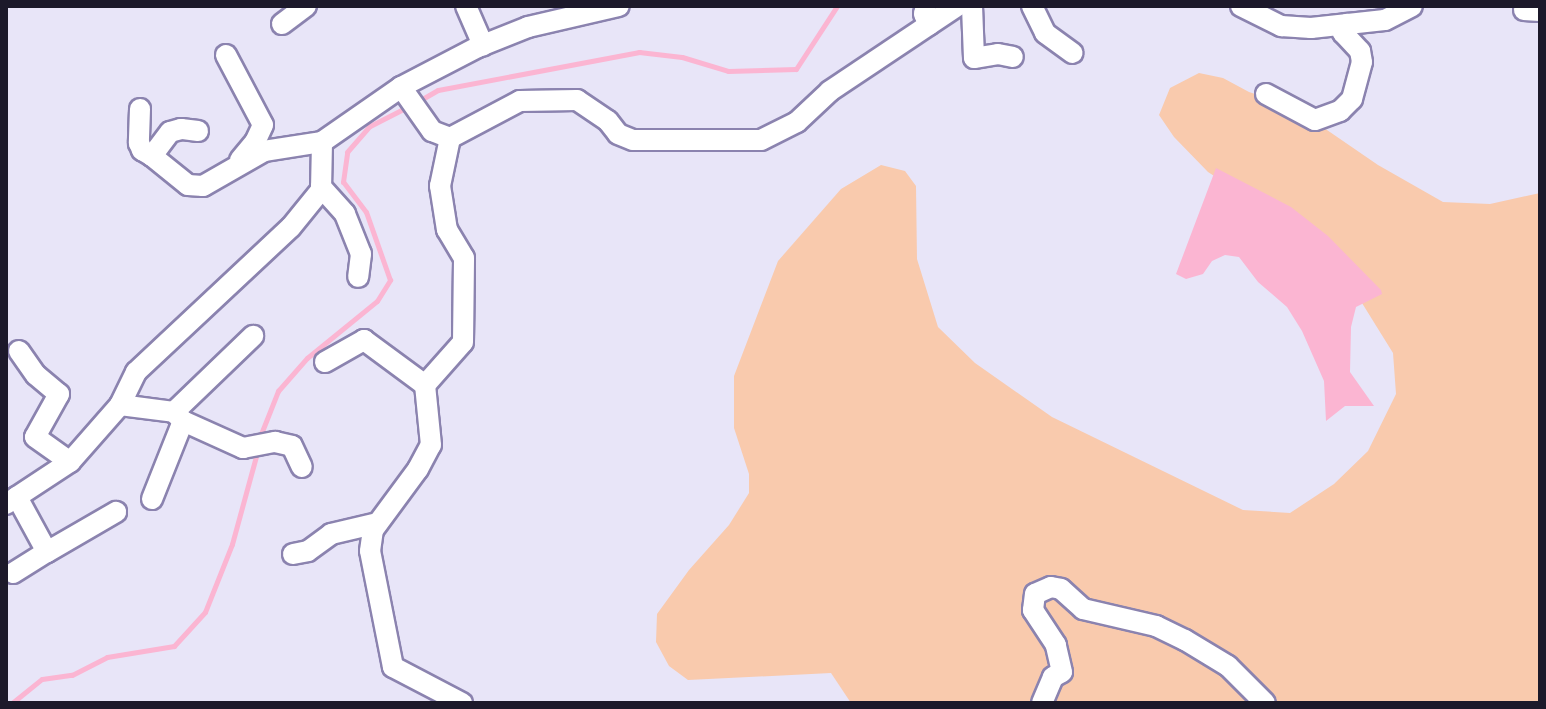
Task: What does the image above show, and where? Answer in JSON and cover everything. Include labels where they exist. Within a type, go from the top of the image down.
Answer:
[{"type":"street","points":[[282,24],[306,6]]},
{"type":"street","points":[[466,6],[483,45]]},
{"type":"street","points":[[140,109],[139,143],[142,150],[188,185],[203,186],[264,151],[322,142],[483,45],[528,27],[619,6]]},
{"type":"street","points":[[404,92],[432,131],[450,138],[520,101],[577,100],[608,121],[618,134],[633,140],[761,140],[797,122],[830,91],[928,16],[957,6]]},
{"type":"street","points":[[972,6],[974,58],[998,54],[1013,57]]},
{"type":"street","points":[[1032,6],[1045,33],[1073,53]]},
{"type":"street","points":[[1241,6],[1281,26],[1385,20],[1412,6]]},
{"type":"street","points":[[1266,94],[1315,120],[1340,111],[1352,99],[1362,62],[1360,51],[1343,33],[1347,24]]},
{"type":"street","points":[[226,55],[263,125],[237,168]]},
{"type":"street","points":[[152,156],[170,132],[181,129],[198,131]]},
{"type":"street","points":[[450,138],[440,186],[447,230],[464,258],[463,342],[425,385],[431,445],[378,523],[370,551],[393,667],[462,703]]},
{"type":"street","points":[[47,552],[12,500],[70,462],[120,405],[136,372],[291,227],[321,187],[322,142]]},
{"type":"street","points":[[321,187],[345,214],[361,254],[358,277]]},
{"type":"street","points":[[152,499],[178,416],[253,336]]},
{"type":"street","points":[[325,362],[364,340],[425,385]]},
{"type":"street","points":[[19,351],[36,375],[59,394],[35,437],[70,462]]},
{"type":"street","points":[[120,405],[178,416],[247,447],[269,443],[292,446],[302,467]]},
{"type":"street","points":[[13,573],[116,512]]},
{"type":"street","points":[[293,554],[308,551],[331,534],[378,523]]},
{"type":"street","points":[[1042,703],[1053,677],[1062,672],[1056,645],[1033,610],[1035,594],[1051,587],[1061,589],[1083,609],[1156,626],[1185,640],[1228,666],[1265,703]]},
{"type":"shaded area","points":[[1199,73],[1223,78],[1249,92],[1292,106],[1378,165],[1443,202],[1490,204],[1540,193],[1540,703],[851,703],[831,673],[688,680],[669,666],[656,642],[657,614],[689,570],[729,525],[749,493],[749,474],[734,428],[734,376],[778,261],[841,189],[881,165],[905,171],[916,186],[917,259],[938,327],[975,363],[1052,417],[1243,510],[1290,513],[1334,484],[1368,451],[1396,394],[1393,353],[1357,295],[1254,202],[1208,172],[1174,137],[1159,115],[1170,88]]},
{"type":"shaded area","points":[[1216,168],[1291,207],[1328,236],[1381,290],[1382,294],[1356,307],[1351,327],[1350,372],[1374,406],[1345,406],[1326,421],[1324,381],[1302,331],[1287,307],[1258,282],[1239,257],[1225,255],[1212,261],[1203,274],[1186,279],[1176,274]]},
{"type":"waterway","points":[[417,102],[438,90],[639,52],[682,57],[728,71],[796,69],[837,6]]},
{"type":"waterway","points":[[259,439],[278,391],[307,358],[377,301],[390,280],[366,212],[343,182],[347,152],[370,126],[409,106]]},
{"type":"waterway","points":[[12,703],[42,679],[72,675],[107,657],[174,646],[205,612],[232,544],[258,449]]}]
